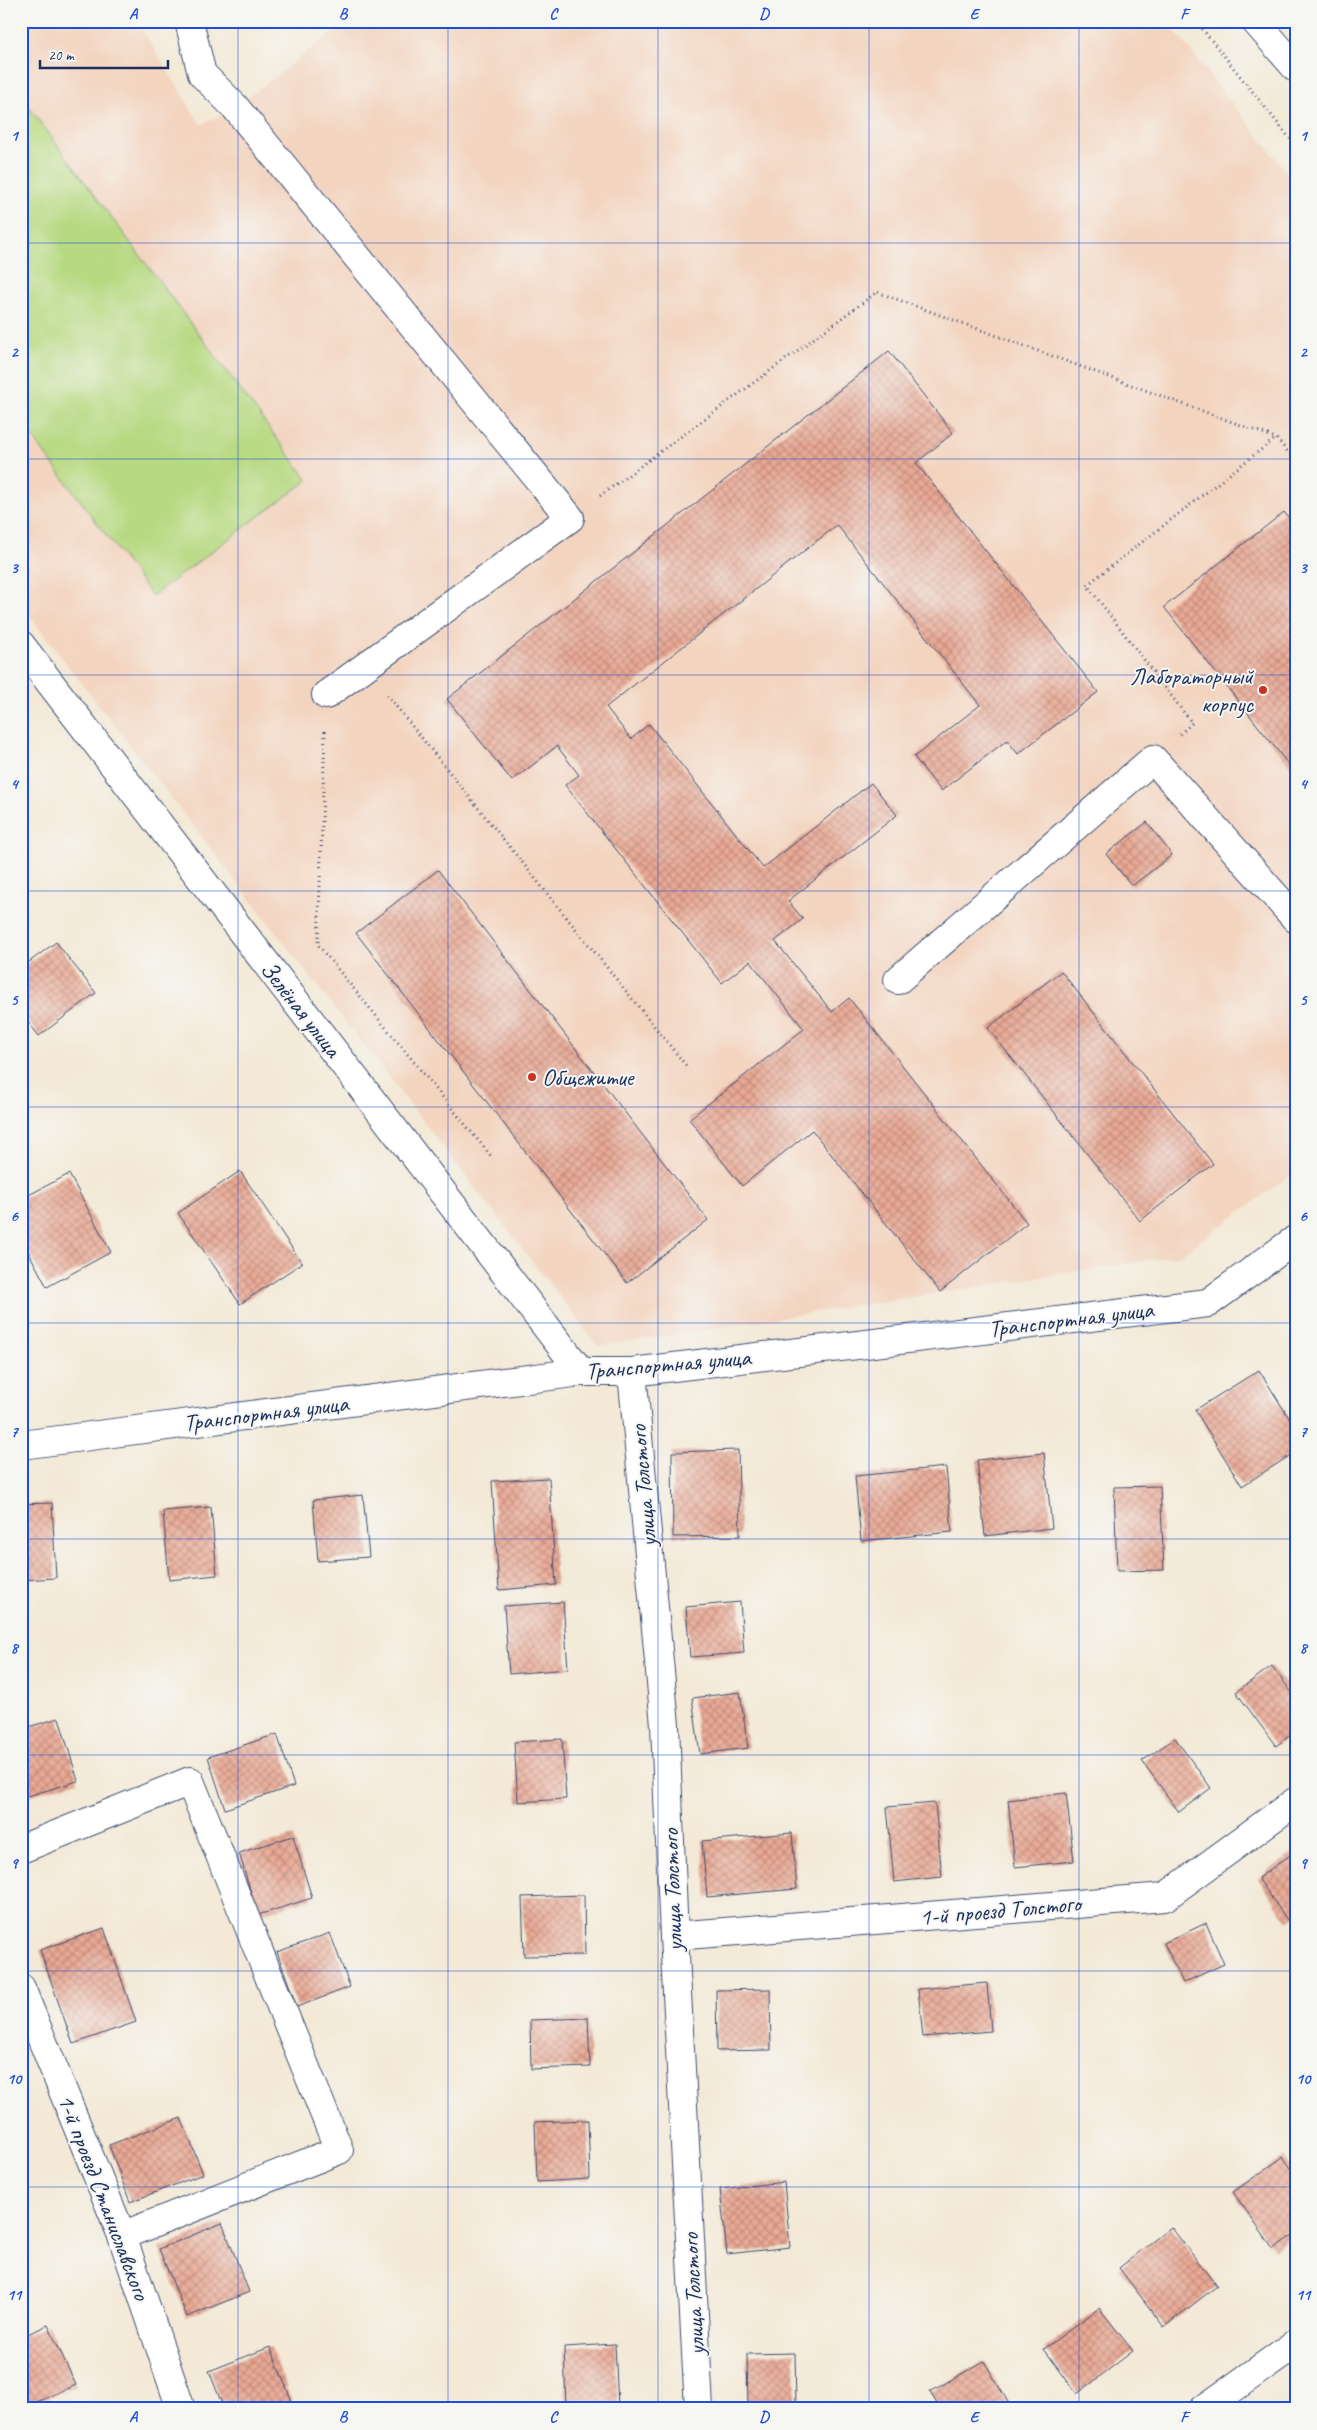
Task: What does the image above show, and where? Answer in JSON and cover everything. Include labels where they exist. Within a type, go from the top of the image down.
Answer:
[{"type":"street","points":[[189,21],[202,74],[235,108],[570,518],[326,695]]},
{"type":"street","points":[[1255,21],[1296,68]]},
{"type":"street","name":"Зелёная улица","points":[[21,645],[581,1372]]},
{"type":"street","points":[[898,980],[1153,759],[1296,918]]},
{"type":"street","name":"Транспортная улица","points":[[21,1445],[581,1372],[632,1372],[1208,1303],[1296,1239]]},
{"type":"street","name":"улица Толстого","points":[[632,1372],[665,1725],[699,2409]]},
{"type":"street","points":[[21,1849],[190,1781],[339,2150],[122,2236]]},
{"type":"street","name":"1-й проезд Толстого","points":[[674,1936],[1166,1897],[1296,1801]]},
{"type":"street","name":"1-й проезд Станиславского","points":[[24,2005],[122,2236],[181,2409]]},
{"type":"street","points":[[1204,2409],[1296,2343]]},
{"type":"path","points":[[1196,21],[1296,146]]},
{"type":"path","points":[[570,518],[877,292],[1276,438],[1296,461]]},
{"type":"path","points":[[1153,759],[1192,723],[1087,585],[1276,438]]},
{"type":"path","points":[[365,667],[688,1068]]},
{"type":"path","points":[[326,695],[318,945],[491,1156]]},
{"type":"shaded area","points":[[21,21],[137,21],[201,125],[235,107],[348,21],[1167,21],[1296,184],[1296,1171],[1181,1255],[598,1346],[21,605]]},
{"type":"green space","points":[[26,103],[308,480],[152,596],[21,422],[21,107]]},
{"type":"building","points":[[889,351],[953,433],[916,463],[1098,692],[1018,754],[1007,740],[941,791],[914,757],[980,705],[837,525],[606,707],[631,739],[649,724],[763,868],[871,783],[897,815],[788,901],[803,919],[775,941],[832,1012],[849,998],[1027,1223],[940,1292],[812,1130],[742,1186],[689,1119],[804,1029],[750,961],[722,983],[565,785],[579,775],[557,746],[512,781],[447,699]]},
{"type":"building","name":"Лабораторный корпус","points":[[1284,512],[1296,527],[1296,774],[1164,607]]},
{"type":"building","points":[[1147,822],[1172,855],[1132,886],[1106,854]]},
{"type":"building","name":"Общежитие","points":[[438,870],[708,1220],[627,1283],[356,933]]},
{"type":"building","points":[[56,942],[96,993],[39,1036],[21,1013],[21,968]]},
{"type":"building","points":[[1061,971],[1213,1164],[1140,1221],[988,1028]]},
{"type":"building","points":[[240,1171],[302,1263],[240,1304],[178,1213]]},
{"type":"building","points":[[69,1174],[111,1252],[47,1287],[21,1238],[21,1199]]},
{"type":"building","points":[[1259,1370],[1296,1429],[1296,1452],[1242,1486],[1195,1410]]},
{"type":"building","points":[[738,1450],[740,1536],[673,1537],[672,1452]]},
{"type":"building","points":[[1044,1453],[1052,1528],[985,1536],[977,1460]]},
{"type":"building","points":[[946,1467],[952,1532],[861,1541],[855,1476]]},
{"type":"building","points":[[549,1478],[556,1585],[499,1590],[492,1481]]},
{"type":"building","points":[[1160,1486],[1164,1570],[1117,1571],[1114,1487]]},
{"type":"building","points":[[363,1495],[369,1557],[318,1561],[313,1500]]},
{"type":"building","points":[[52,1503],[56,1578],[21,1580],[21,1504]]},
{"type":"building","points":[[211,1507],[217,1575],[169,1580],[163,1511]]},
{"type":"building","points":[[563,1602],[568,1669],[509,1674],[504,1606]]},
{"type":"building","points":[[740,1602],[744,1653],[690,1657],[686,1607]]},
{"type":"building","points":[[1272,1666],[1296,1698],[1296,1731],[1276,1746],[1236,1692]]},
{"type":"building","points":[[740,1692],[748,1748],[700,1754],[692,1698]]},
{"type":"building","points":[[59,1718],[78,1781],[21,1798],[21,1729]]},
{"type":"building","points":[[277,1734],[294,1786],[225,1809],[208,1757]]},
{"type":"building","points":[[1175,1738],[1211,1788],[1179,1812],[1142,1761]]},
{"type":"building","points":[[562,1739],[566,1799],[518,1802],[514,1742]]},
{"type":"building","points":[[1066,1793],[1074,1861],[1015,1867],[1008,1800]]},
{"type":"building","points":[[935,1803],[942,1877],[894,1882],[887,1807]]},
{"type":"building","points":[[792,1833],[797,1889],[707,1897],[702,1841]]},
{"type":"building","points":[[293,1836],[312,1898],[258,1915],[239,1853]]},
{"type":"building","points":[[1296,1851],[1296,1915],[1288,1921],[1258,1878]]},
{"type":"building","points":[[584,1895],[585,1955],[524,1956],[522,1897]]},
{"type":"building","points":[[1206,1923],[1224,1964],[1183,1983],[1164,1943]]},
{"type":"building","points":[[104,1928],[136,2022],[73,2044],[40,1950]]},
{"type":"building","points":[[330,1933],[350,1987],[297,2007],[277,1952]]},
{"type":"building","points":[[987,1983],[991,2031],[923,2037],[918,1989]]},
{"type":"building","points":[[770,1989],[771,2050],[717,2051],[716,1990]]},
{"type":"building","points":[[588,2018],[590,2067],[531,2069],[530,2020]]},
{"type":"building","points":[[181,2118],[203,2174],[130,2202],[109,2145]]},
{"type":"building","points":[[588,2120],[590,2179],[537,2182],[535,2122]]},
{"type":"building","points":[[1283,2157],[1296,2175],[1296,2233],[1273,2249],[1233,2192]]},
{"type":"building","points":[[784,2182],[790,2247],[727,2254],[720,2189]]},
{"type":"building","points":[[222,2223],[249,2292],[187,2317],[159,2249]]},
{"type":"building","points":[[1171,2227],[1217,2286],[1164,2327],[1119,2268]]},
{"type":"building","points":[[1099,2308],[1133,2351],[1077,2394],[1044,2349]]},
{"type":"building","points":[[48,2325],[76,2385],[21,2409],[21,2337]]},
{"type":"building","points":[[615,2344],[618,2407],[566,2409],[564,2347]]},
{"type":"building","points":[[270,2347],[295,2409],[224,2409],[209,2371]]},
{"type":"building","points":[[795,2353],[796,2407],[748,2407],[747,2354]]},
{"type":"building","points":[[984,2361],[1012,2409],[940,2409],[930,2392]]},
{"type":"place","name":"Лабораторный корпус","points":[[1263,690]]},
{"type":"place","name":"Общежитие","points":[[532,1077]]}]
